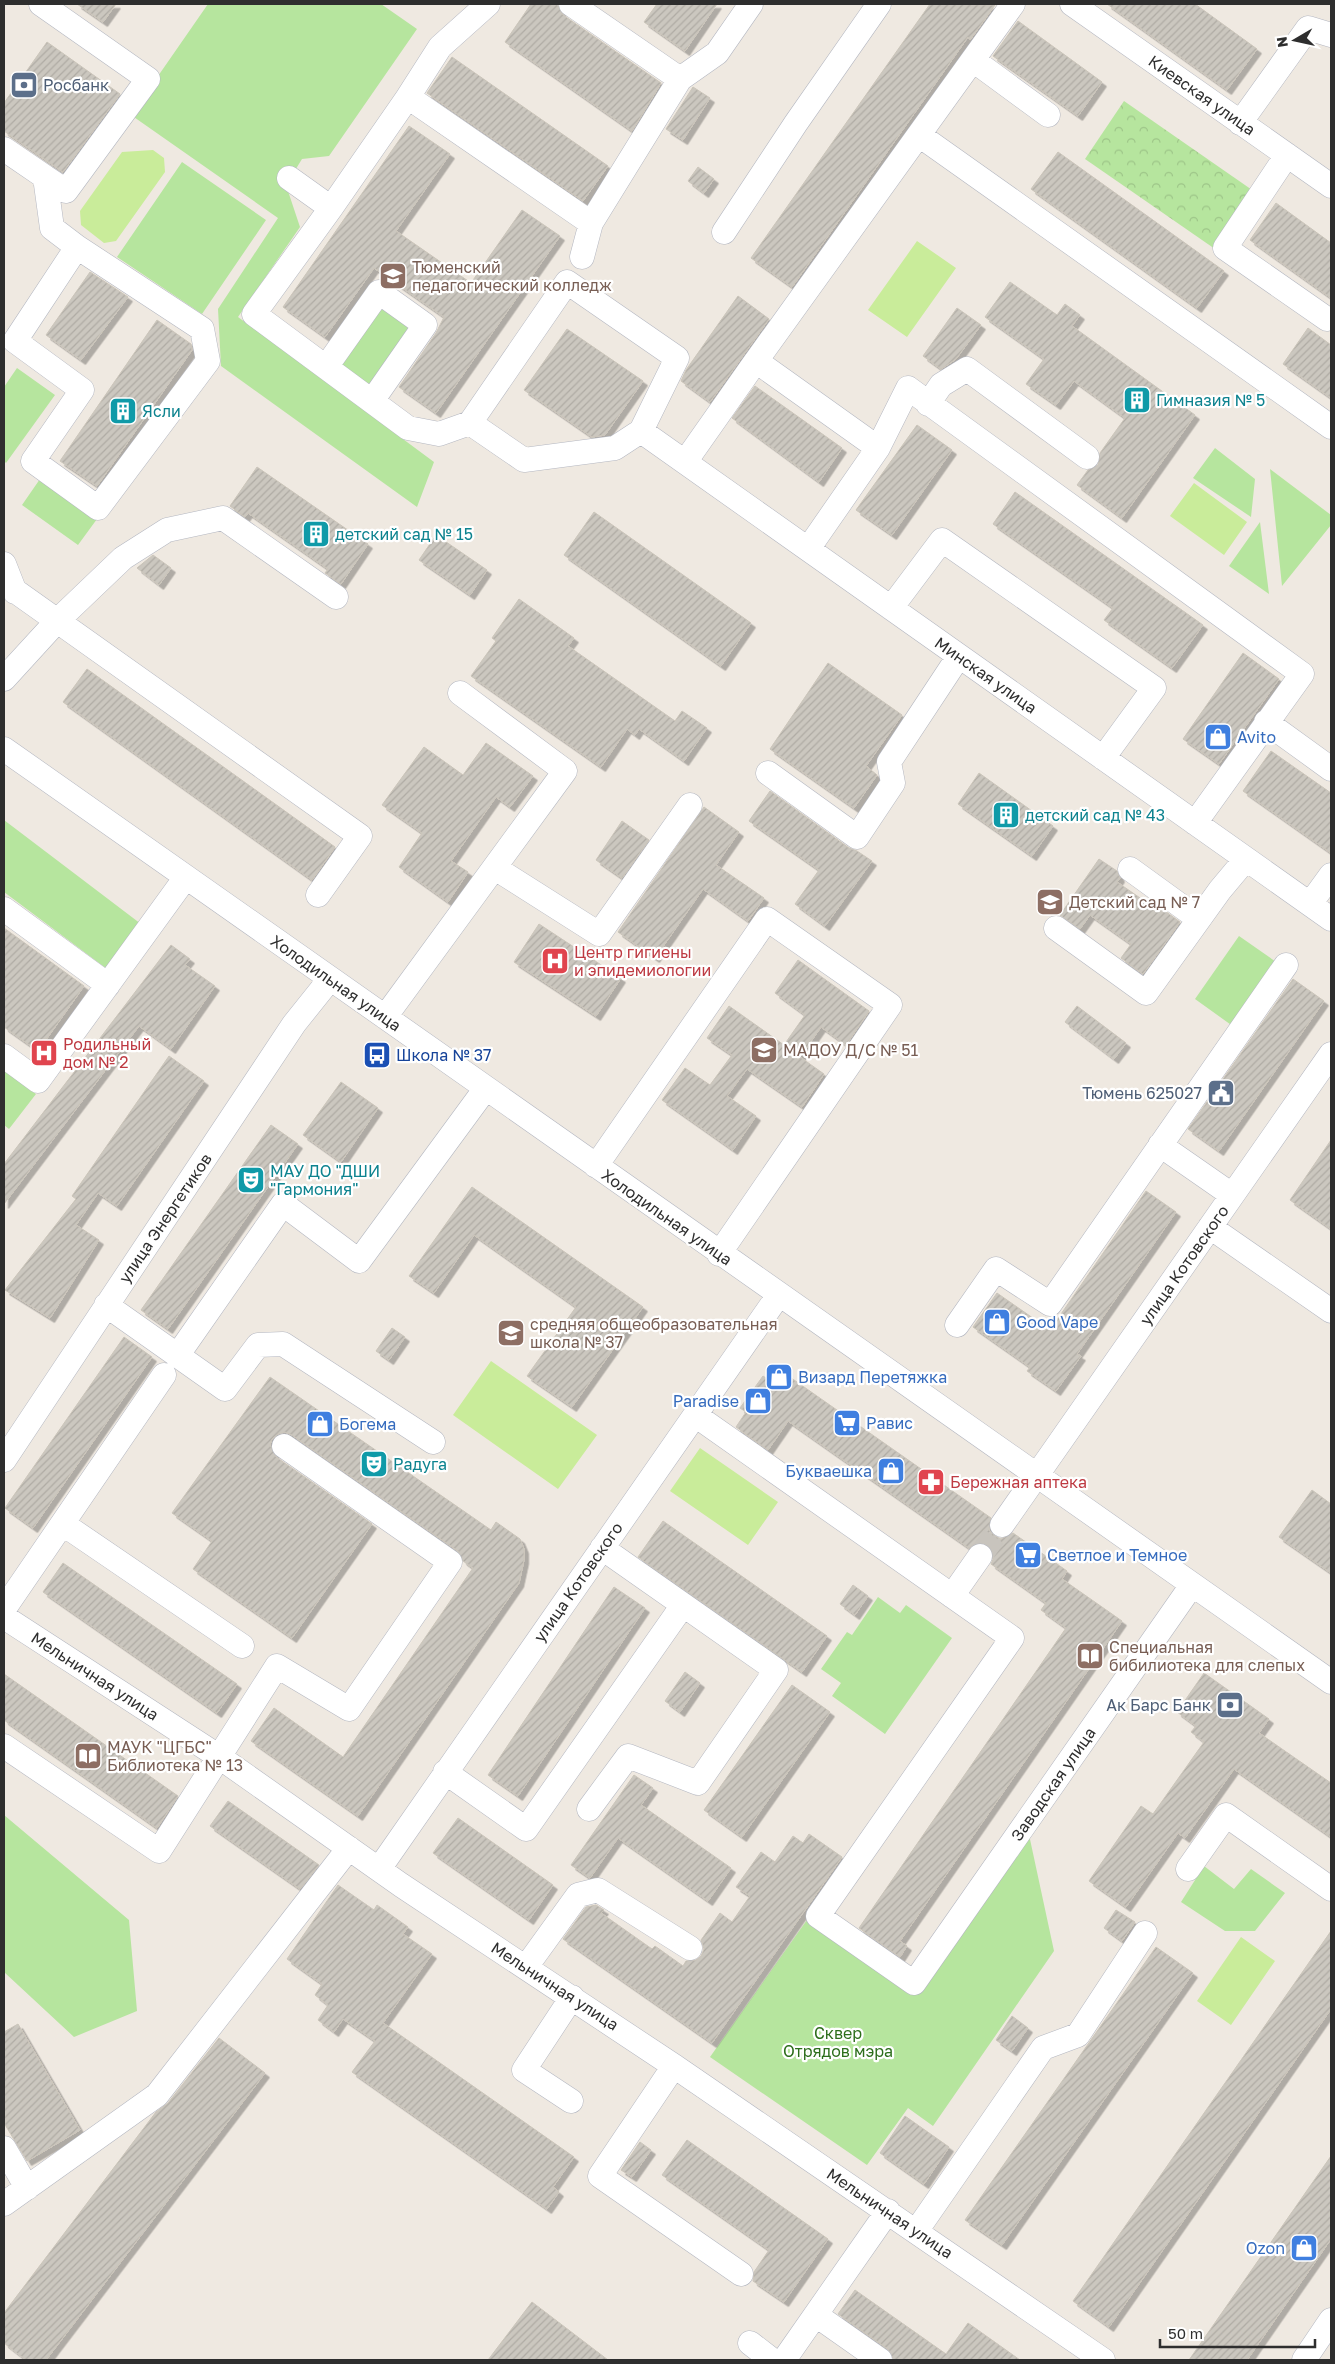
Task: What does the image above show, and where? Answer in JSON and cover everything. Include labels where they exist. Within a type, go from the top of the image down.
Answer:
[{"type":"street","points":[[4,149],[66,191],[148,79],[41,4]]},
{"type":"street","points":[[470,423],[524,460],[615,448],[641,431],[677,358],[567,282],[470,423],[439,434],[408,428],[254,314],[331,208],[408,97],[440,47],[488,4]]},
{"type":"street","points":[[571,4],[680,79]]},
{"type":"street","points":[[582,257],[591,223],[680,79],[717,53],[751,4]]},
{"type":"street","points":[[724,232],[796,123],[879,4]]},
{"type":"street","points":[[685,462],[1013,4]]},
{"type":"street","name":"Киевская улица","points":[[1072,4],[1331,186]]},
{"type":"street","points":[[1240,123],[1308,28],[1331,35]]},
{"type":"street","points":[[972,60],[1048,115]]},
{"type":"street","points":[[408,97],[591,223]]},
{"type":"street","points":[[919,135],[1331,427]]},
{"type":"street","points":[[1287,155],[1225,248],[1327,320]]},
{"type":"street","points":[[45,177],[52,228],[77,248],[202,329],[208,361],[98,508],[34,460],[82,390],[15,341],[77,248]]},
{"type":"street","points":[[289,178],[331,208]]},
{"type":"street","points":[[326,367],[379,292],[425,326],[372,402]]},
{"type":"street","points":[[756,362],[878,448]]},
{"type":"street","points":[[928,404],[942,385],[967,369],[1087,456]]},
{"type":"street","points":[[808,548],[878,448],[908,388],[1302,674],[1195,823]]},
{"type":"street","name":"Минская улица","points":[[641,431],[1331,919]]},
{"type":"street","points":[[4,679],[57,621],[124,558],[167,530],[223,518],[336,597]]},
{"type":"street","points":[[891,608],[942,540],[1154,688],[1103,758]]},
{"type":"street","points":[[4,564],[10,588],[259,762],[360,836],[318,895]]},
{"type":"street","points":[[768,773],[858,837],[893,783],[889,762],[959,656]]},
{"type":"street","points":[[384,1017],[565,771],[460,693]]},
{"type":"street","points":[[1266,722],[1331,769]]},
{"type":"street","name":"Холодильная улица","points":[[4,750],[486,1088],[778,1296],[1331,1682]]},
{"type":"street","points":[[495,868],[599,934],[690,806]]},
{"type":"street","points":[[1056,928],[1146,993],[1246,859]]},
{"type":"street","points":[[1130,869],[1200,919]]},
{"type":"street","points":[[1310,904],[1331,875]]},
{"type":"street","points":[[4,1056],[38,1081],[186,877]]},
{"type":"street","points":[[4,909],[108,985]]},
{"type":"street","points":[[596,1166],[767,919],[890,1005],[719,1254]]},
{"type":"street","points":[[957,1325],[996,1269],[1050,1304],[1286,965]]},
{"type":"street","name":"улица Энергетиков","points":[[6,1452],[294,1024],[330,979]]},
{"type":"street","name":"улица Котовского","points":[[1002,1526],[1331,1054]]},
{"type":"street","points":[[177,1356],[283,1204],[359,1261],[486,1088]]},
{"type":"street","points":[[1160,1145],[1232,1195]]},
{"type":"street","points":[[1210,1227],[1331,1311]]},
{"type":"street","name":"улица Котовского","points":[[379,1869],[778,1296]]},
{"type":"street","points":[[106,1306],[225,1389],[258,1345],[283,1344],[433,1442]]},
{"type":"street","points":[[4,1609],[164,1375]]},
{"type":"street","points":[[695,1415],[952,1596],[980,1556]]},
{"type":"street","points":[[4,1746],[159,1851],[277,1666],[349,1709],[450,1562],[284,1446]]},
{"type":"street","points":[[63,1524],[242,1646]]},
{"type":"street","points":[[589,1809],[628,1756],[698,1783],[776,1670],[602,1548]]},
{"type":"street","name":"Заводская улица","points":[[952,1596],[1012,1638],[818,1916],[914,1983],[1192,1585]]},
{"type":"street","points":[[445,1772],[526,1829],[683,1605]]},
{"type":"street","name":"Мельничная улица","points":[[4,1616],[218,1756],[379,1869],[917,2230],[1103,2360]]},
{"type":"street","points":[[1188,1869],[1226,1815],[1331,1889]]},
{"type":"street","points":[[4,2204],[158,2095],[349,1848]]},
{"type":"street","points":[[526,1967],[578,1895],[598,1890],[690,1948]]},
{"type":"street","points":[[917,2230],[1043,2048],[1078,2035],[1145,1934]]},
{"type":"street","points":[[571,2101],[524,2070],[572,1998]]},
{"type":"street","points":[[674,2066],[600,2176],[741,2274]]},
{"type":"street","points":[[4,2148],[27,2188]]},
{"type":"street","points":[[784,2360],[888,2211]]},
{"type":"street","points":[[816,2315],[880,2360]]},
{"type":"street","points":[[1304,2360],[1331,2320]]},
{"type":"street","points":[[750,2344],[772,2360]]},
{"type":"green space","points":[[208,4],[381,4],[417,29],[329,156],[302,159],[286,185],[300,227],[238,317],[434,462],[417,507],[221,366],[218,309],[278,218],[131,115]]},
{"type":"green space","points":[[1124,101],[1255,192],[1215,249],[1085,159]]},
{"type":"green space","points":[[153,150],[164,158],[165,172],[116,241],[104,243],[81,225],[80,211],[122,152]]},
{"type":"green space","points":[[182,162],[266,220],[202,314],[117,257]]},
{"type":"green space","points":[[917,241],[956,268],[907,337],[868,310]]},
{"type":"green space","points":[[382,309],[406,325],[410,334],[370,389],[338,371],[373,312]]},
{"type":"green space","points":[[17,368],[55,395],[6,463],[4,461],[4,387]]},
{"type":"green space","points":[[1215,448],[1255,479],[1251,517],[1193,478]]},
{"type":"green space","points":[[1270,469],[1331,515],[1331,525],[1282,586]]},
{"type":"green space","points":[[40,479],[97,519],[78,545],[22,505]]},
{"type":"green space","points":[[1194,483],[1247,522],[1224,555],[1170,516]]},
{"type":"green space","points":[[1260,522],[1269,594],[1229,566]]},
{"type":"green space","points":[[4,820],[141,924],[107,969],[4,892]]},
{"type":"green space","points":[[1239,936],[1279,964],[1234,1027],[1195,999]]},
{"type":"green space","points":[[4,1070],[36,1094],[9,1129],[4,1125]]},
{"type":"green space","points":[[491,1361],[597,1435],[558,1489],[453,1415]]},
{"type":"green space","points":[[700,1448],[778,1502],[748,1545],[670,1491]]},
{"type":"green space","points":[[878,1597],[900,1613],[906,1605],[952,1638],[885,1734],[832,1696],[841,1683],[821,1669],[847,1632],[852,1635]]},
{"type":"green space","points":[[4,1815],[129,1920],[137,2011],[74,2037],[4,1972]]},
{"type":"green space","name":"Сквер Отрядов мэра","points":[[1028,1830],[1054,1951],[933,2126],[908,2108],[867,2165],[710,2057],[807,1920],[913,1990]]},
{"type":"green space","points":[[1204,1866],[1234,1889],[1251,1869],[1285,1893],[1255,1931],[1225,1931],[1181,1902]]},
{"type":"green space","points":[[1241,1937],[1275,1961],[1231,2025],[1197,2001]]},
{"type":"building","points":[[77,4],[116,4],[103,22]]},
{"type":"building","points":[[531,4],[557,4],[563,15],[661,83],[632,131],[505,42]]},
{"type":"building","points":[[657,4],[717,4],[685,51],[644,22]]},
{"type":"building","points":[[930,4],[995,5],[970,40],[968,37],[792,287],[751,258]]},
{"type":"building","points":[[1107,4],[1195,4],[1257,49],[1227,90]]},
{"type":"building","points":[[1018,21],[1102,82],[1078,116],[993,56]]},
{"type":"building","points":[[47,42],[120,94],[63,172],[4,131],[4,103]]},
{"type":"building","points":[[452,57],[608,166],[583,201],[427,93]]},
{"type":"building","points":[[693,87],[710,98],[683,140],[666,129]]},
{"type":"building","points":[[409,126],[450,154],[396,231],[471,283],[522,210],[560,236],[436,413],[399,387],[436,333],[444,317],[374,268],[325,337],[283,307]]},
{"type":"building","points":[[1058,152],[1224,271],[1197,308],[1031,189]]},
{"type":"building","points":[[698,167],[714,179],[704,193],[688,181]]},
{"type":"building","points":[[1276,203],[1331,243],[1331,298],[1250,240]]},
{"type":"building","points":[[90,272],[128,297],[81,360],[46,335]]},
{"type":"building","name":"Гимназия № 5","points":[[1010,282],[1057,315],[1065,304],[1080,315],[1072,326],[1195,415],[1122,518],[1077,485],[1088,470],[1098,465],[1100,453],[1125,418],[1074,381],[1056,405],[1026,384],[1044,359],[985,317]]},
{"type":"building","points":[[738,296],[769,319],[710,402],[681,381],[686,370]]},
{"type":"building","points":[[957,308],[981,325],[956,359],[941,369],[923,356]]},
{"type":"building","name":"Ясли","points":[[157,320],[191,344],[192,350],[97,486],[60,461]]},
{"type":"building","points":[[1308,328],[1331,345],[1331,398],[1283,364]]},
{"type":"building","points":[[567,329],[643,381],[605,435],[592,437],[524,390]]},
{"type":"building","points":[[755,386],[842,448],[819,482],[732,418]]},
{"type":"building","points":[[917,425],[952,450],[892,535],[856,510]]},
{"type":"building","name":"детский сад № 15","points":[[257,467],[368,544],[341,584],[325,573],[328,569],[248,513],[245,517],[230,506]]},
{"type":"building","points":[[1015,492],[1203,625],[1172,668],[1104,620],[1113,608],[993,524]]},
{"type":"building","points":[[594,512],[751,623],[721,666],[564,555]]},
{"type":"building","points":[[436,535],[487,570],[470,595],[419,560]]},
{"type":"building","points":[[153,555],[171,568],[159,585],[137,568]]},
{"type":"building","points":[[519,599],[574,638],[568,646],[675,721],[682,711],[707,728],[684,761],[639,729],[635,735],[627,729],[601,767],[471,676],[496,641],[492,638]]},
{"type":"building","points":[[1243,653],[1279,679],[1219,764],[1183,739]]},
{"type":"building","points":[[828,663],[902,715],[866,766],[877,775],[854,808],[770,749]]},
{"type":"building","points":[[87,669],[335,847],[312,880],[63,702]]},
{"type":"building","points":[[486,743],[533,776],[510,807],[496,797],[451,861],[468,872],[448,902],[399,867],[422,833],[382,805],[424,747],[463,775]]},
{"type":"building","points":[[1271,751],[1331,793],[1331,853],[1243,791]]},
{"type":"building","name":"детский сад № 43","points":[[979,773],[1053,826],[1032,856],[958,804]]},
{"type":"building","points":[[770,791],[849,848],[872,861],[825,926],[795,904],[819,870],[749,821]]},
{"type":"building","points":[[704,807],[739,832],[716,865],[764,898],[748,921],[703,889],[655,958],[618,932]]},
{"type":"building","points":[[622,821],[649,840],[622,878],[596,860]]},
{"type":"building","points":[[1099,859],[1117,871],[1120,878],[1117,882],[1156,909],[1158,906],[1180,922],[1143,974],[1121,958],[1131,944],[1090,915],[1080,929],[1060,915]]},
{"type":"building","points":[[539,924],[621,978],[596,1016],[514,962]]},
{"type":"building","points":[[4,928],[84,986],[38,1051],[4,1027]]},
{"type":"building","points":[[171,945],[190,959],[185,965],[215,986],[171,1049],[139,1026],[4,1204],[4,1164]]},
{"type":"building","name":"МАДОУ Д/С № 51","points":[[798,960],[869,1011],[846,1045],[821,1027],[800,1057],[824,1074],[802,1107],[747,1069],[727,1096],[756,1116],[733,1150],[662,1100],[685,1068],[710,1085],[732,1055],[707,1038],[729,1006],[784,1045],[805,1015],[775,993]]},
{"type":"building","points":[[1293,979],[1324,1001],[1219,1151],[1188,1129]]},
{"type":"building","points":[[1077,1006],[1126,1043],[1114,1059],[1065,1022]]},
{"type":"building","points":[[169,1056],[204,1081],[117,1206],[98,1193],[76,1225],[99,1240],[50,1318],[5,1290],[76,1199],[72,1196]]},
{"type":"building","points":[[341,1082],[378,1108],[341,1162],[303,1135]]},
{"type":"building","points":[[271,1125],[298,1144],[168,1329],[141,1310]]},
{"type":"building","points":[[1331,1140],[1331,1229],[1290,1200]]},
{"type":"building","points":[[472,1187],[643,1307],[572,1407],[527,1376],[576,1307],[474,1235],[434,1293],[409,1276]]},
{"type":"building","points":[[1146,1191],[1176,1212],[1077,1354],[1081,1356],[1056,1391],[1027,1371],[1030,1367],[973,1327],[997,1293],[1050,1330]]},
{"type":"building","points":[[392,1328],[405,1337],[389,1360],[376,1351]]},
{"type":"building","points":[[124,1337],[152,1357],[33,1528],[5,1508]]},
{"type":"building","points":[[777,1368],[991,1518],[989,1530],[995,1536],[1001,1539],[1013,1533],[1067,1571],[1062,1579],[1122,1621],[900,1941],[907,1946],[900,1957],[859,1928],[1066,1628],[1041,1610],[1046,1603],[991,1564],[994,1557],[988,1545],[981,1542],[969,1548],[788,1421],[768,1450],[736,1427],[746,1412],[740,1408],[763,1376],[769,1380]]},
{"type":"building","points":[[270,1377],[491,1530],[496,1522],[520,1539],[524,1549],[524,1560],[519,1583],[358,1816],[251,1741],[274,1708],[343,1757],[473,1568],[463,1561],[458,1551],[285,1432],[278,1434],[272,1439],[270,1445],[276,1457],[372,1524],[292,1638],[193,1569],[212,1541],[172,1513]]},
{"type":"building","points":[[1312,1490],[1331,1504],[1331,1573],[1279,1537]]},
{"type":"building","points":[[663,1521],[827,1636],[802,1672],[638,1557]]},
{"type":"building","points":[[63,1563],[237,1684],[217,1713],[43,1592]]},
{"type":"building","points":[[853,1585],[868,1596],[855,1615],[840,1604]]},
{"type":"building","points":[[614,1587],[645,1608],[518,1796],[488,1775]]},
{"type":"building","points":[[685,1672],[700,1683],[680,1712],[665,1701]]},
{"type":"building","points":[[1204,1673],[1269,1719],[1259,1733],[1331,1783],[1331,1837],[1234,1769],[1185,1838],[1178,1833],[1126,1907],[1089,1881],[1141,1806],[1153,1814],[1204,1742],[1191,1732],[1196,1726],[1177,1712]]},
{"type":"building","points":[[4,1674],[178,1796],[157,1828],[4,1720]]},
{"type":"building","points":[[792,1685],[830,1712],[742,1837],[704,1810]]},
{"type":"building","points":[[634,1775],[653,1788],[641,1805],[731,1868],[708,1901],[618,1838],[590,1878],[571,1865]]},
{"type":"building","points":[[228,1801],[319,1865],[300,1889],[210,1826]]},
{"type":"building","points":[[458,1818],[553,1885],[529,1920],[433,1853]]},
{"type":"building","points":[[809,1834],[842,1857],[712,2043],[563,1939],[586,1907],[596,1905],[604,1910],[601,1913],[652,1949],[655,1946],[683,1966],[686,1961],[696,1960],[701,1956],[704,1949],[701,1940],[720,1913],[732,1922],[750,1896],[736,1887],[761,1852],[775,1862],[793,1836],[803,1843]]},
{"type":"building","points":[[338,1885],[374,1910],[377,1905],[408,1927],[403,1934],[432,1954],[383,2023],[574,2157],[553,2187],[559,2192],[547,2209],[352,2072],[375,2041],[343,2019],[334,2032],[318,2020],[328,2005],[315,1995],[322,1984],[287,1959]]},
{"type":"building","points":[[1116,1910],[1135,1922],[1122,1941],[1104,1928]]},
{"type":"building","points":[[1331,1931],[1331,2009],[1109,2327],[1073,2301]]},
{"type":"building","points":[[1156,1947],[1193,1973],[1002,2245],[965,2220]]},
{"type":"building","points":[[1012,2016],[1028,2028],[1012,2051],[996,2040]]},
{"type":"building","points":[[18,2024],[80,2130],[27,2161],[4,2123],[4,2032]]},
{"type":"building","points":[[219,2038],[265,2073],[46,2360],[26,2360],[4,2343],[4,2313],[156,2112],[168,2103]]},
{"type":"building","points":[[905,2116],[949,2147],[924,2184],[880,2153]]},
{"type":"building","points":[[687,2140],[828,2239],[784,2302],[753,2281],[754,2272],[769,2250],[662,2175]]},
{"type":"building","points":[[640,2142],[651,2150],[632,2177],[621,2170]]},
{"type":"building","points":[[1331,2156],[1331,2239],[1247,2360],[1189,2360]]},
{"type":"building","points":[[855,2290],[946,2354],[968,2323],[1020,2360],[894,2360],[888,2349],[838,2314]]},
{"type":"building","points":[[532,2302],[608,2360],[488,2360]]},
{"type":"tunnel","points":[[980,1556],[1002,1525]]},
{"type":"place","name":"Росбанк","points":[[24,85]]},
{"type":"place","name":"Тюменский педагогический колледж","points":[[393,276]]},
{"type":"place","name":"Гимназия № 5","points":[[1137,400]]},
{"type":"place","name":"Ясли","points":[[123,411]]},
{"type":"place","name":"детский сад № 15","points":[[316,534]]},
{"type":"place","name":"Avito","points":[[1218,737]]},
{"type":"place","name":"детский сад № 43","points":[[1006,815]]},
{"type":"place","name":"Детский сад № 7","points":[[1050,902]]},
{"type":"place","name":"Центр гигиены и эпидемиологии","points":[[555,961]]},
{"type":"place","name":"МАДОУ Д/С № 51","points":[[764,1050]]},
{"type":"place","name":"Родильный дом № 2","points":[[44,1053]]},
{"type":"place","name":"Школа № 37","points":[[377,1055]]},
{"type":"place","name":"Тюмень 625027","points":[[1221,1093]]},
{"type":"place","name":"МАУ ДО \"ДШИ \"Гармония\"","points":[[251,1180]]},
{"type":"place","name":"Good Vape","points":[[997,1322]]},
{"type":"place","name":"средняя общеобразовательная школа № 37","points":[[511,1333]]},
{"type":"place","name":"Визард Перетяжка","points":[[779,1377]]},
{"type":"place","name":"Paradise","points":[[758,1401]]},
{"type":"place","name":"Равис","points":[[847,1423]]},
{"type":"place","name":"Богема","points":[[320,1424]]},
{"type":"place","name":"Радуга","points":[[374,1464]]},
{"type":"place","name":"Букваешка","points":[[891,1471]]},
{"type":"place","name":"Бережная аптека","points":[[931,1482]]},
{"type":"place","name":"Светлое и Темное","points":[[1028,1555]]},
{"type":"place","name":"Специальная бибилиотека для слепых","points":[[1090,1656]]},
{"type":"place","name":"Ак Барс Банк","points":[[1230,1705]]},
{"type":"place","name":"МАУК \"ЦГБС\" Библиотека № 13","points":[[88,1756]]},
{"type":"place","name":"Ozon","points":[[1304,2248]]}]
